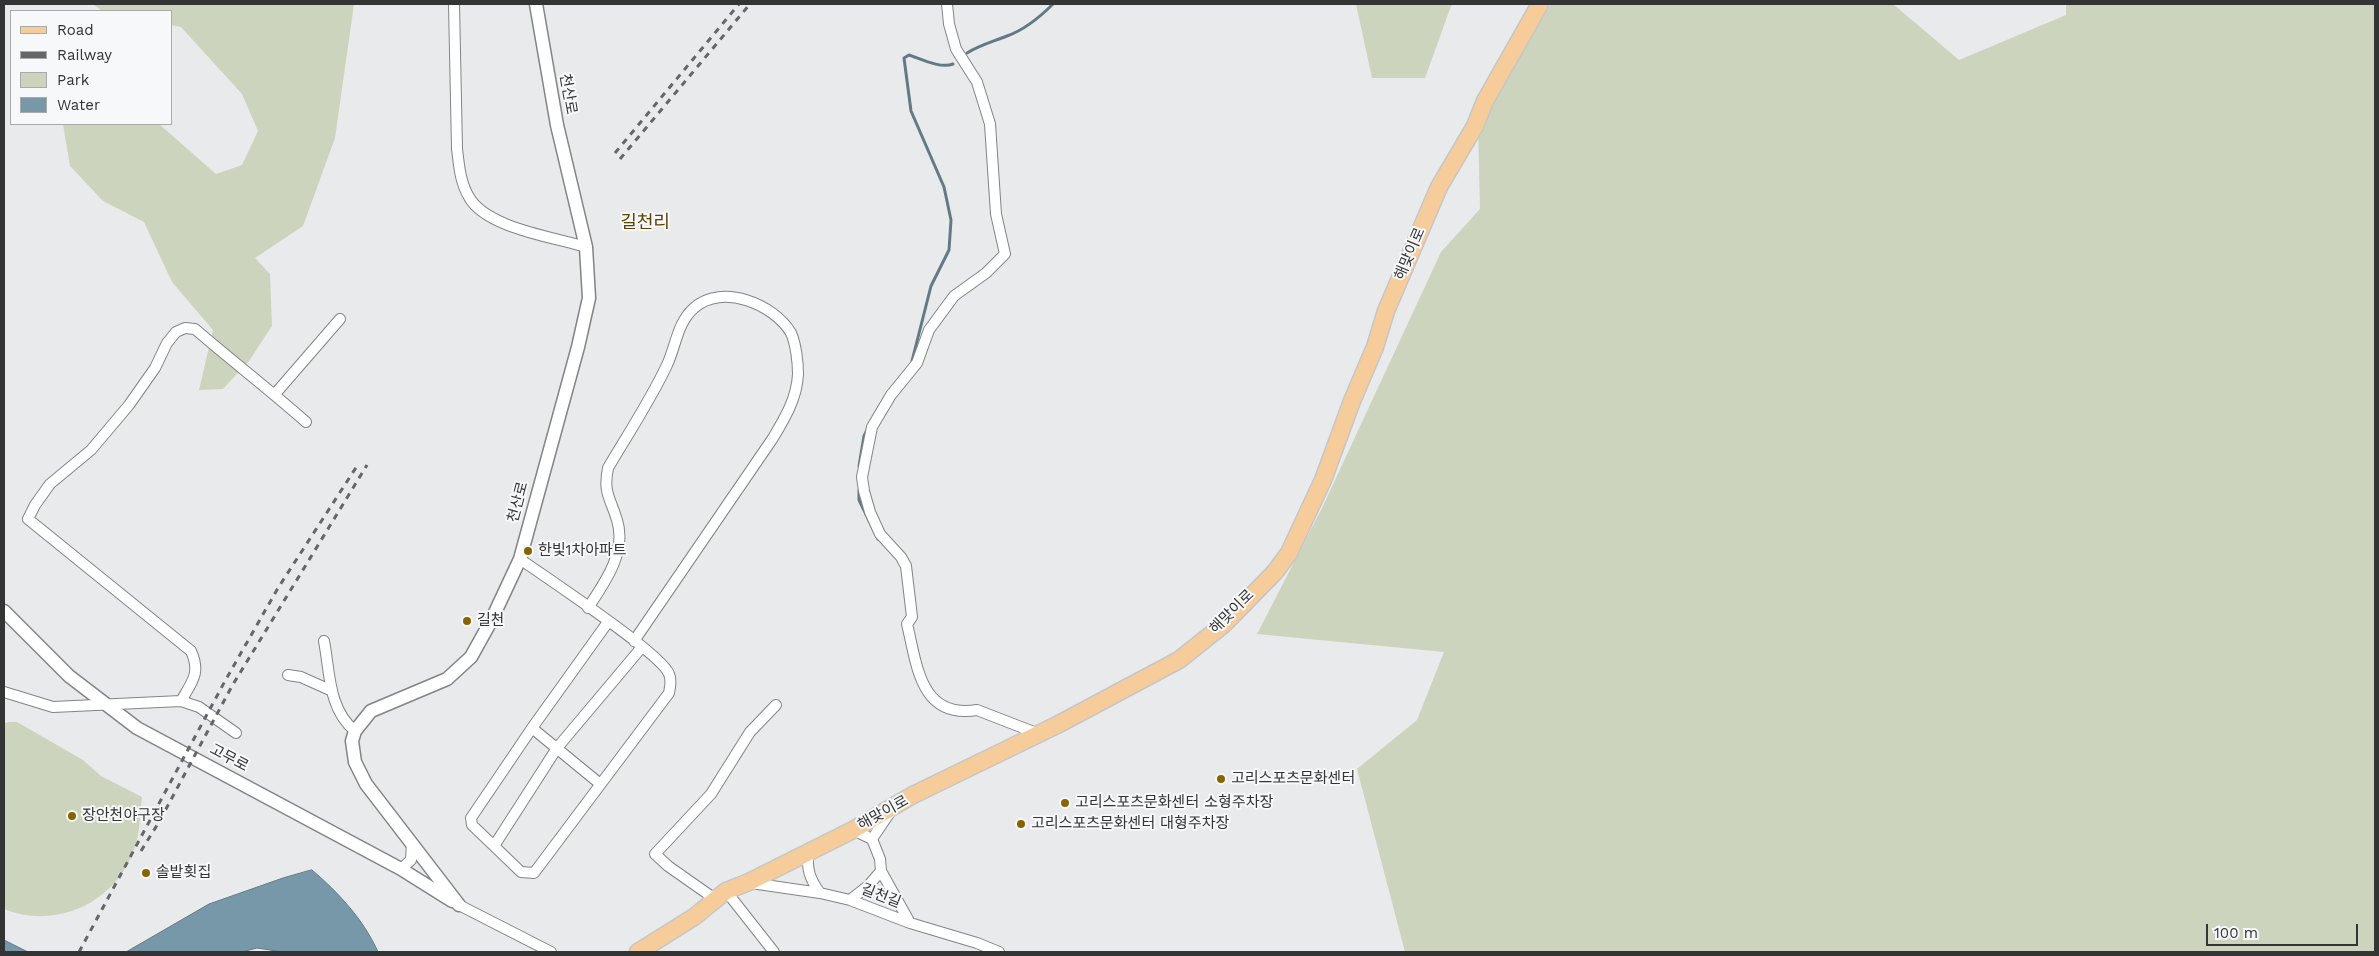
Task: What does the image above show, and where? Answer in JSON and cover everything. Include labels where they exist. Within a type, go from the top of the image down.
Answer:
[{"type":"main road","name":"해맞이로","points":[[638,952],[694,917],[720,895],[853,830],[896,805],[1039,734],[1179,660],[1222,625],[1275,572],[1288,552],[1323,480],[1352,401],[1375,347],[1386,311],[1439,187],[1475,126],[1485,101],[1540,4]]},
{"type":"street","points":[[454,4],[457,149],[460,172],[469,198],[477,208],[500,222],[586,246]]},
{"type":"street","name":"천산로","points":[[355,731],[371,711],[447,679],[470,658],[491,621],[520,559],[578,348],[589,298],[586,246],[557,125],[536,4]]},
{"type":"street","points":[[947,4],[949,24],[956,49],[977,82],[990,124],[996,214],[1005,254],[986,274],[954,296],[929,330],[917,363],[891,395],[872,427],[862,477],[870,512],[880,534],[906,566],[912,617],[907,624],[918,673],[931,699],[941,705],[967,711],[977,710],[1039,734]]},
{"type":"street","points":[[494,846],[557,748],[638,644],[773,438],[788,412],[796,392],[798,374],[791,334],[776,316],[755,303],[740,298],[723,297],[709,300],[696,306],[684,319],[664,371],[608,468],[605,482],[608,502],[620,532],[618,547],[614,565],[588,608]]},
{"type":"street","points":[[275,394],[340,319]]},
{"type":"street","points":[[181,701],[195,676],[196,663],[190,651],[28,519],[35,505],[50,484],[92,450],[129,405],[155,368],[167,343],[176,332],[185,328],[195,330],[252,378],[275,394],[306,422]]},
{"type":"street","points":[[520,559],[608,622],[638,644],[669,673],[671,683],[669,693],[599,783],[534,873],[522,872],[472,825],[471,818],[532,728],[608,622]]},
{"type":"street","name":"고무로","points":[[4,611],[69,676],[137,728],[401,869],[459,905]]},
{"type":"street","points":[[324,640],[330,672],[330,690],[345,722],[355,731],[352,741],[355,762],[366,784],[459,905],[551,952]]},
{"type":"street","points":[[288,675],[330,690]]},
{"type":"street","points":[[4,692],[53,707],[181,701],[199,707],[236,733]]},
{"type":"street","points":[[774,952],[720,895],[668,866],[655,854],[711,794],[750,732],[776,705]]},
{"type":"street","points":[[532,728],[599,783]]},
{"type":"street","points":[[872,839],[896,805]]},
{"type":"street","points":[[853,830],[872,839],[880,859],[881,871],[910,923]]},
{"type":"street","points":[[401,869],[411,860],[412,843]]},
{"type":"street","points":[[808,852],[807,870],[811,882],[820,892]]},
{"type":"street","points":[[850,900],[868,886],[881,871]]},
{"type":"street","name":"길천길","points":[[749,882],[820,892],[850,900],[910,923],[977,943],[999,952]]},
{"type":"green space","points":[[93,4],[354,4],[335,138],[303,226],[255,258],[270,274],[272,326],[249,361],[223,389],[199,390],[213,330],[172,282],[144,222],[103,201],[70,166],[63,125],[160,125],[216,174],[242,165],[258,131],[242,94],[181,27],[172,25],[172,10],[101,10]]},
{"type":"green space","points":[[1356,4],[1455,4],[1451,6],[1425,78],[1372,78]]},
{"type":"green space","points":[[1551,4],[1893,4],[1959,60],[2066,15],[2066,4],[2375,4],[2375,952],[1405,952],[1357,769],[1417,720],[1444,652],[1257,634],[1323,506],[1441,252],[1480,209],[1478,124]]},
{"type":"green space","name":"장안천야구장","points":[[17,722],[83,760],[101,776],[142,797],[136,844],[125,869],[113,885],[98,897],[81,907],[63,914],[44,916],[24,915],[4,909],[4,723]]},
{"type":"water","points":[[312,870],[358,918],[378,952],[283,952],[257,948],[242,952],[126,952],[209,904]]},
{"type":"water","points":[[4,940],[28,952],[4,952]]},
{"type":"waterway","points":[[967,53],[1020,30],[1038,18],[1053,4]]},
{"type":"waterway","points":[[912,361],[931,286],[949,250],[951,220],[944,187],[911,111],[904,58],[909,55],[937,64],[953,64]]},
{"type":"waterway","points":[[859,466],[864,436],[868,428]]},
{"type":"waterway","points":[[859,490],[859,500],[878,539]]},
{"type":"railway","points":[[615,153],[739,4]]},
{"type":"railway","points":[[620,159],[750,4]]},
{"type":"railway","points":[[79,952],[225,681],[278,588],[359,463]]},
{"type":"railway","points":[[141,851],[159,822],[232,686],[367,465]]},
{"type":"place","name":"한빛1차아파트","points":[[528,551]]},
{"type":"place","name":"길천","points":[[467,621]]},
{"type":"place","name":"고리스포츠문화센터","points":[[1221,779]]},
{"type":"place","name":"고리스포츠문화센터 소형주차장","points":[[1065,803]]},
{"type":"place","name":"장안천야구장","points":[[72,816]]},
{"type":"place","name":"고리스포츠문화센터 대형주차장","points":[[1021,824]]},
{"type":"place","name":"솔밭횟집","points":[[146,873]]},
{"type":"district","name":"길천리","points":[[645,223]]}]
